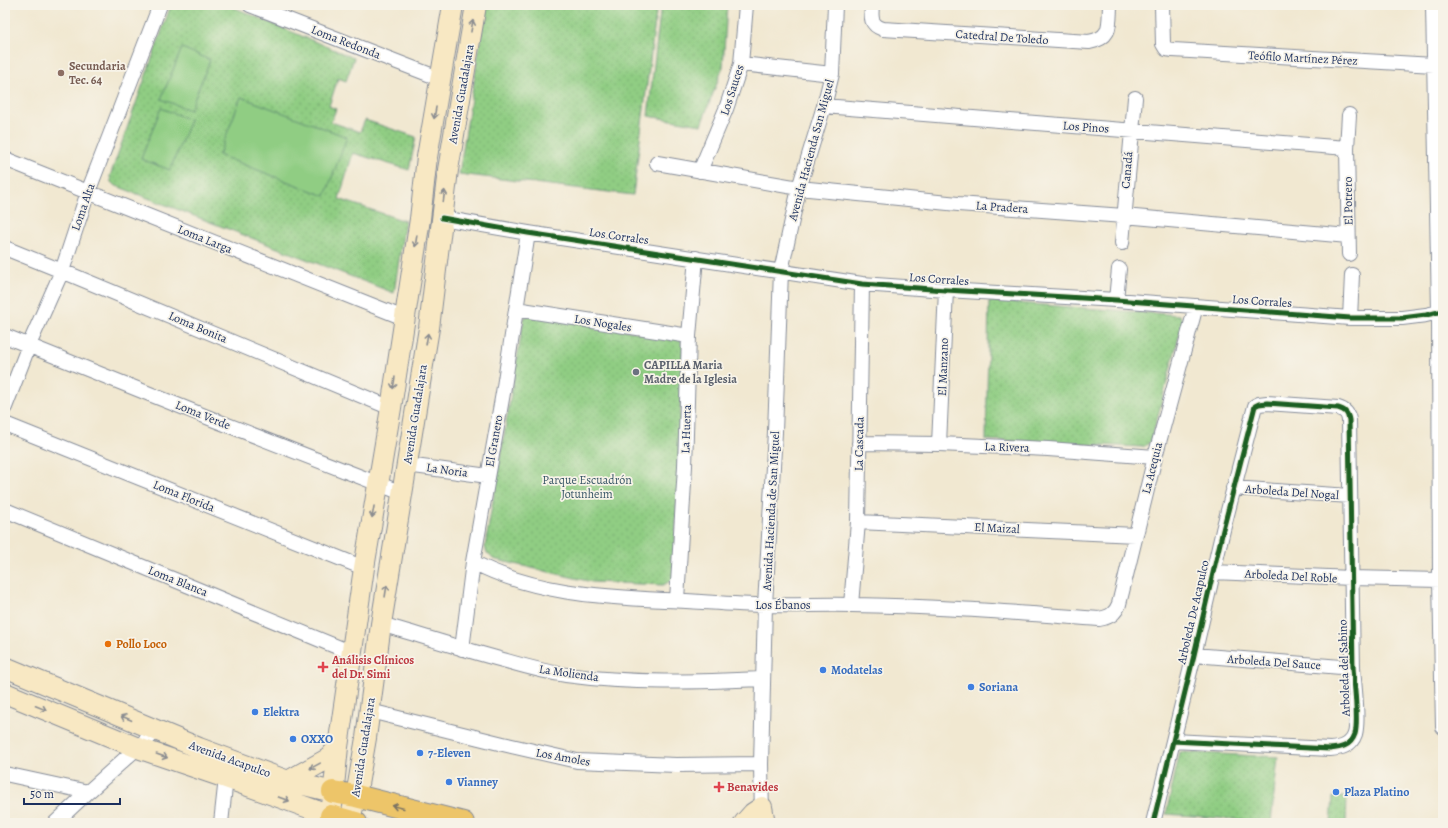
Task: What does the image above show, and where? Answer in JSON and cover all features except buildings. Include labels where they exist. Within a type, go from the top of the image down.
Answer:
[{"type":"main road","name":"Avenida Guadalajara","points":[[344,821],[333,792],[338,747],[364,568],[391,408],[420,219],[427,157],[453,5]]},
{"type":"main road","name":"Avenida Guadalajara","points":[[344,821],[356,796],[370,711],[381,624],[429,328],[448,170],[476,5]]},
{"type":"main road","name":"Avenida Acapulco","points":[[5,667],[156,731],[288,781],[356,796],[463,823]]},
{"type":"main road","name":"Avenida Acapulco","points":[[5,693],[138,748],[344,821]]},
{"type":"main road","points":[[288,781],[329,758],[338,747]]},
{"type":"main road","points":[[744,823],[753,813],[763,818]]},
{"type":"street","name":"Loma Alta","points":[[5,407],[29,345],[62,271],[88,192],[160,5]]},
{"type":"street","name":"Loma Redonda","points":[[250,5],[441,79]]},
{"type":"street","name":"Los Sauces","points":[[700,171],[726,109],[741,64],[746,5]]},
{"type":"street","name":"Avenida Hacienda San Miguel","points":[[781,271],[799,188],[824,106],[832,74],[836,5]]},
{"type":"street","name":"Catedral De Toledo","points":[[872,11],[874,23],[877,27],[883,29],[1089,42],[1098,41],[1105,36],[1108,27],[1110,5]]},
{"type":"street","name":"Teófilo Martínez Pérez","points":[[1162,5],[1163,44],[1166,49],[1434,65]]},
{"type":"street","points":[[1433,5],[1438,41],[1434,65],[1441,312],[1440,580],[1443,727]]},
{"type":"street","points":[[741,64],[832,74]]},
{"type":"street","name":"Canadá","points":[[1122,243],[1135,98]]},
{"type":"street","name":"Los Pinos","points":[[824,106],[1347,148]]},
{"type":"street","name":"El Potrero","points":[[1349,254],[1347,148],[1350,115]]},
{"type":"street","name":"Loma Larga","points":[[5,159],[404,318]]},
{"type":"street","name":"La Pradera","points":[[657,163],[799,188],[958,204],[1124,216],[1348,236]]},
{"type":"street","name":"Los Corrales","points":[[442,218],[528,233],[862,284],[1116,300],[1350,318],[1402,318],[1441,312]]},
{"type":"street","name":"El Granero","points":[[462,649],[473,562],[528,233]]},
{"type":"street","name":"Loma Bonita","points":[[5,248],[391,408]]},
{"type":"street","name":"La Huerta","points":[[677,600],[685,466],[689,336],[696,258]]},
{"type":"street","points":[[1116,300],[1119,269]]},
{"type":"street","name":"Avenida Hacienda de San Miguel","points":[[763,818],[761,764],[765,605],[775,432],[781,271]]},
{"type":"street","points":[[1350,318],[1352,275]]},
{"type":"street","name":"La Cascada","points":[[851,604],[858,522],[862,284]]},
{"type":"street","name":"El Manzano","points":[[939,444],[946,290]]},
{"type":"street","name":"La Acequia","points":[[1099,619],[1110,616],[1116,611],[1136,535],[1154,457],[1196,306]]},
{"type":"street","name":"Los Nogales","points":[[516,309],[689,336]]},
{"type":"street","name":"Loma Verde","points":[[5,336],[402,493]]},
{"type":"street","name":"Arboleda De Acapulco","points":[[1153,823],[1233,488],[1255,406],[1266,403],[1338,408],[1344,410],[1348,414]]},
{"type":"street","name":"Arboleda del Sabino","points":[[1173,742],[1330,749],[1342,747],[1350,742],[1355,734],[1356,723],[1353,668],[1348,414]]},
{"type":"street","name":"Loma Florida","points":[[5,424],[364,568]]},
{"type":"street","name":"La Rivera","points":[[859,443],[939,444],[1048,449],[1154,457]]},
{"type":"street","name":"La Noria","points":[[406,465],[488,476]]},
{"type":"street","name":"Arboleda Del Nogal","points":[[1233,488],[1350,496]]},
{"type":"street","name":"Loma Blanca","points":[[5,510],[352,653]]},
{"type":"street","name":"El Maizal","points":[[858,522],[1136,535]]},
{"type":"street","name":"Los Ébanos","points":[[473,562],[500,575],[518,581],[556,590],[600,597],[765,605],[851,604],[983,610],[1099,619]]},
{"type":"street","name":"Arboleda Del Roble","points":[[1213,572],[1440,580]]},
{"type":"street","name":"La Molienda","points":[[381,624],[462,649],[539,670],[566,675],[596,678],[695,682],[763,679]]},
{"type":"street","name":"Arboleda Del Sauce","points":[[1194,655],[1353,668]]},
{"type":"street","name":"Los Amoles","points":[[370,711],[577,761],[676,766],[761,764]]},
{"type":"street","points":[[55,823],[156,731]]},
{"type":"street","points":[[5,774],[88,792]]},
{"type":"street","points":[[221,823],[226,778]]},
{"type":"green space","points":[[171,5],[228,5],[354,58],[346,81],[338,78],[329,106],[336,109],[331,122],[360,132],[365,120],[416,137],[409,170],[353,153],[339,199],[405,221],[394,293],[114,185],[111,182],[110,176]]},
{"type":"green space","points":[[486,5],[657,5],[633,195],[459,174]]},
{"type":"green space","points":[[661,5],[727,5],[723,67],[701,125],[648,116]]},
{"type":"green space","points":[[182,48],[210,60],[190,110],[161,99]]},
{"type":"green space","points":[[241,97],[347,137],[325,196],[219,155]]},
{"type":"green space","points":[[161,108],[190,120],[170,170],[141,159]]},
{"type":"green space","points":[[989,301],[1179,315],[1183,321],[1151,442],[1143,447],[986,440]]},
{"type":"green space","name":"Parque Escuadrón Jotunheim","points":[[528,315],[681,339],[683,349],[674,579],[663,585],[592,582],[493,559],[487,553],[485,547],[524,318]]},
{"type":"green space","points":[[1180,752],[1278,757],[1271,822],[1166,814]]},
{"type":"green space","points":[[1333,797],[1347,797],[1346,823],[1331,823]]},
{"type":"cycle path","points":[[442,218],[528,233],[862,284],[1116,300],[1350,318],[1402,318],[1443,311]]},
{"type":"cycle path","points":[[1153,823],[1223,530],[1255,406],[1267,403],[1338,408],[1343,410],[1348,415],[1349,420],[1353,667],[1357,720],[1353,738],[1345,746],[1330,749],[1173,741]]},
{"type":"place","name":"Secundaria Tec. 64","points":[[61,73]]},
{"type":"place","name":"CAPILLA Maria Madre de la Iglesia","points":[[636,372]]},
{"type":"place","name":"Pollo Loco","points":[[108,644]]},
{"type":"place","name":"Análisis Clínicos del Dr. Simi","points":[[323,667]]},
{"type":"place","name":"Modatelas","points":[[823,670]]},
{"type":"place","name":"Soriana","points":[[971,687]]},
{"type":"place","name":"Elektra","points":[[255,712]]},
{"type":"place","name":"OXXO","points":[[293,739]]},
{"type":"place","name":"7-Eleven","points":[[420,753]]},
{"type":"place","name":"Vianney","points":[[449,782]]},
{"type":"place","name":"Benavides","points":[[719,787]]},
{"type":"place","name":"Plaza Platino","points":[[1336,792]]}]
